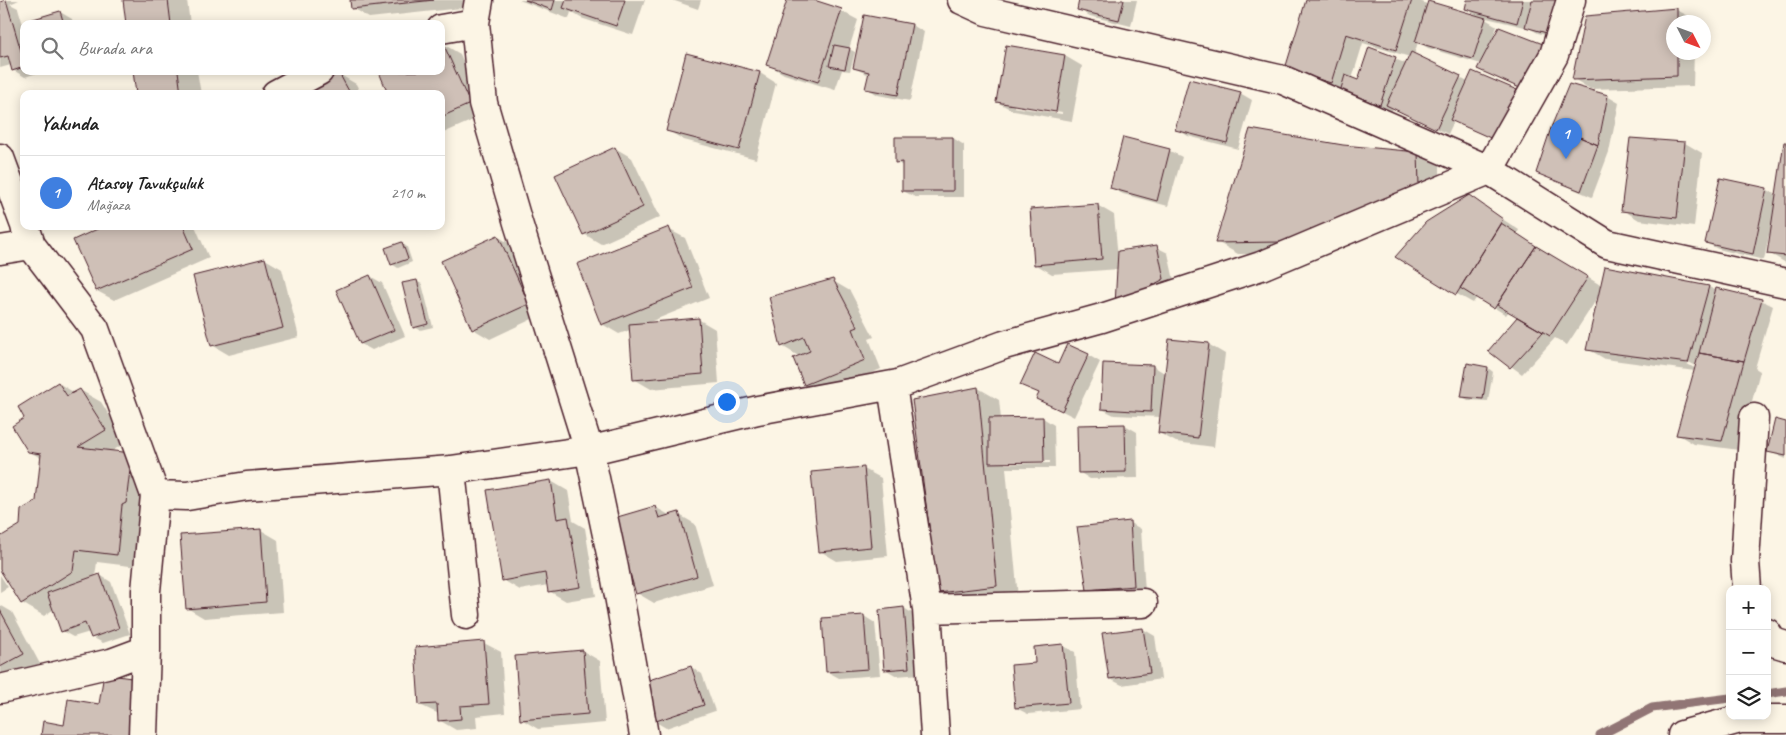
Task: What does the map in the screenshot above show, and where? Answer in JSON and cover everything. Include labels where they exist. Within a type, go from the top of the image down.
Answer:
[{"type":"street","points":[[962,0],[986,10],[1283,80],[1489,170],[1607,244],[1786,283]]},
{"type":"street","points":[[155,495],[187,496],[247,486],[452,470],[589,450],[758,410],[892,386],[1004,345],[1102,318],[1261,266],[1489,170],[1554,55],[1571,0]]},
{"type":"street","points":[[445,26],[477,11],[483,102],[518,223],[589,450],[614,568],[644,735]]},
{"type":"street","points":[[283,90],[311,75]]},
{"type":"street","points":[[0,158],[20,214]]},
{"type":"street","points":[[0,250],[26,231],[95,328],[155,495],[146,591],[143,735]]},
{"type":"street","points":[[892,386],[927,609],[935,735]]},
{"type":"street","points":[[1747,585],[1744,561],[1754,418]]},
{"type":"street","points":[[452,470],[466,615]]},
{"type":"street","points":[[927,609],[1143,603]]},
{"type":"street","points":[[1771,639],[1773,642],[1786,646]]},
{"type":"street","points":[[0,689],[111,663],[146,650]]},
{"type":"street","points":[[1682,735],[1740,719],[1786,719]]},
{"type":"building","points":[[6,0],[20,47],[20,68],[12,71],[8,56],[0,58],[0,2]]},
{"type":"building","points":[[123,0],[168,0],[170,20],[126,20]]},
{"type":"building","points":[[350,0],[434,0],[351,9]]},
{"type":"building","points":[[525,0],[555,0],[552,10]]},
{"type":"building","points":[[566,0],[625,0],[616,26],[563,8]]},
{"type":"building","points":[[787,0],[814,0],[842,9],[818,82],[766,65]]},
{"type":"building","points":[[1079,0],[1124,0],[1119,20],[1077,10]]},
{"type":"building","points":[[1306,0],[1412,0],[1396,50],[1346,34],[1331,83],[1285,69]]},
{"type":"building","points":[[1467,0],[1523,0],[1517,23],[1465,9]]},
{"type":"building","points":[[1532,0],[1563,0],[1554,35],[1525,27]]},
{"type":"building","points":[[1428,1],[1486,18],[1473,59],[1415,42]]},
{"type":"building","points":[[1677,8],[1677,15],[1666,15],[1666,60],[1677,60],[1677,76],[1572,80],[1585,16]]},
{"type":"building","points":[[60,11],[63,20],[30,20]]},
{"type":"building","points":[[864,15],[912,24],[898,95],[865,89],[869,72],[853,68]]},
{"type":"building","points":[[1499,27],[1543,44],[1522,89],[1477,69]]},
{"type":"building","points":[[834,45],[850,48],[845,69],[829,66]]},
{"type":"building","points":[[1006,45],[1065,55],[1056,112],[996,102]]},
{"type":"building","points":[[1369,47],[1396,57],[1380,105],[1340,92],[1345,75],[1358,80]]},
{"type":"building","points":[[445,48],[470,104],[445,115],[445,90],[386,90],[380,75],[445,75]]},
{"type":"building","points":[[1411,52],[1461,76],[1436,129],[1386,105]]},
{"type":"building","points":[[686,53],[760,72],[739,150],[666,131]]},
{"type":"building","points":[[1472,71],[1517,90],[1495,140],[1450,120]]},
{"type":"building","points":[[134,75],[179,75],[180,90],[135,90]]},
{"type":"building","points":[[336,75],[340,75],[348,90],[310,90]]},
{"type":"building","points":[[1189,79],[1241,92],[1227,143],[1175,130]]},
{"type":"building","points":[[1569,84],[1608,95],[1598,145],[1552,125]]},
{"type":"building","points":[[1552,125],[1598,145],[1581,191],[1536,173]]},
{"type":"building","points":[[1250,129],[1343,145],[1418,152],[1419,186],[1281,242],[1215,243]]},
{"type":"building","points":[[895,137],[953,137],[953,191],[902,191],[902,162],[895,163]]},
{"type":"building","points":[[1123,137],[1170,149],[1157,201],[1110,188]]},
{"type":"building","points":[[1630,138],[1685,142],[1677,218],[1621,211]]},
{"type":"building","points":[[1784,142],[1786,142],[1786,256],[1767,254]]},
{"type":"building","points":[[615,147],[643,207],[583,235],[555,175]]},
{"type":"building","points":[[1720,178],[1767,188],[1753,254],[1705,243]]},
{"type":"building","points":[[1469,195],[1503,219],[1456,295],[1395,257],[1426,222]]},
{"type":"building","points":[[1098,204],[1102,259],[1034,265],[1030,209]]},
{"type":"building","points":[[1501,223],[1536,246],[1494,309],[1460,288]]},
{"type":"building","points":[[669,227],[693,288],[601,325],[577,264]]},
{"type":"building","points":[[95,230],[185,230],[193,249],[96,291],[73,240]]},
{"type":"building","points":[[498,235],[529,304],[472,330],[441,261]]},
{"type":"building","points":[[402,242],[408,259],[391,265],[385,248]]},
{"type":"building","points":[[1157,245],[1164,279],[1115,305],[1118,251]]},
{"type":"building","points":[[1536,246],[1588,277],[1550,336],[1497,305]]},
{"type":"building","points":[[265,258],[283,328],[211,346],[193,276]]},
{"type":"building","points":[[1605,266],[1709,286],[1688,363],[1586,350]]},
{"type":"building","points":[[370,275],[394,330],[360,344],[336,290]]},
{"type":"building","points":[[833,279],[858,327],[853,329],[865,360],[804,385],[793,358],[810,351],[804,337],[781,347],[769,297]]},
{"type":"building","points":[[417,280],[428,324],[413,328],[402,283]]},
{"type":"building","points":[[1716,288],[1762,299],[1744,361],[1699,353]]},
{"type":"building","points":[[1517,317],[1543,332],[1510,368],[1488,351]]},
{"type":"building","points":[[699,318],[703,374],[633,380],[629,324]]},
{"type":"building","points":[[1169,339],[1209,343],[1198,438],[1158,433]]},
{"type":"building","points":[[1067,344],[1089,354],[1062,411],[1036,399],[1039,393],[1020,385],[1035,353],[1058,364]]},
{"type":"building","points":[[1699,353],[1744,361],[1722,441],[1676,435]]},
{"type":"building","points":[[1103,363],[1153,365],[1151,412],[1101,409]]},
{"type":"building","points":[[1467,363],[1488,367],[1483,399],[1461,397]]},
{"type":"building","points":[[58,382],[67,396],[80,389],[106,430],[78,447],[132,453],[126,503],[122,505],[117,555],[76,550],[73,571],[21,604],[0,570],[0,537],[20,525],[21,510],[36,501],[41,454],[28,452],[12,426],[24,418],[18,407]]},
{"type":"building","points":[[978,387],[997,586],[938,593],[912,400]]},
{"type":"building","points":[[1043,417],[1044,462],[989,463],[989,418]]},
{"type":"building","points":[[1775,419],[1786,422],[1786,456],[1767,452]]},
{"type":"building","points":[[1125,424],[1126,472],[1078,473],[1077,425]]},
{"type":"building","points":[[864,467],[871,547],[819,552],[811,472]]},
{"type":"building","points":[[551,480],[557,519],[568,517],[580,587],[548,592],[545,573],[502,581],[487,490]]},
{"type":"building","points":[[655,506],[659,518],[679,512],[697,576],[636,594],[614,518]]},
{"type":"building","points":[[1130,521],[1134,586],[1087,590],[1077,527]]},
{"type":"building","points":[[261,529],[266,602],[186,609],[180,535]]},
{"type":"building","points":[[100,574],[119,628],[91,638],[85,623],[61,632],[47,593]]},
{"type":"building","points":[[904,607],[909,668],[884,670],[879,610]]},
{"type":"building","points":[[0,610],[24,654],[0,667]]},
{"type":"building","points":[[864,615],[868,669],[826,672],[822,618]]},
{"type":"building","points":[[1143,628],[1150,673],[1109,679],[1102,633]]},
{"type":"building","points":[[484,641],[489,704],[460,706],[461,719],[438,721],[437,704],[419,705],[415,647]]},
{"type":"building","points":[[1063,644],[1069,703],[1015,708],[1011,665],[1035,663],[1034,647]]},
{"type":"building","points":[[583,650],[588,714],[520,720],[515,656]]},
{"type":"building","points":[[691,666],[704,705],[653,722],[640,683]]},
{"type":"building","points":[[104,674],[138,679],[129,735],[41,735],[43,721],[64,725],[68,699],[99,704]]},
{"type":"waterway","points":[[1771,693],[1786,691]]},
{"type":"waterway","points":[[1600,735],[1652,708],[1726,699]]},
{"type":"place","name":"Atasoy Tavukçuluk","points":[[1566,159]]}]
